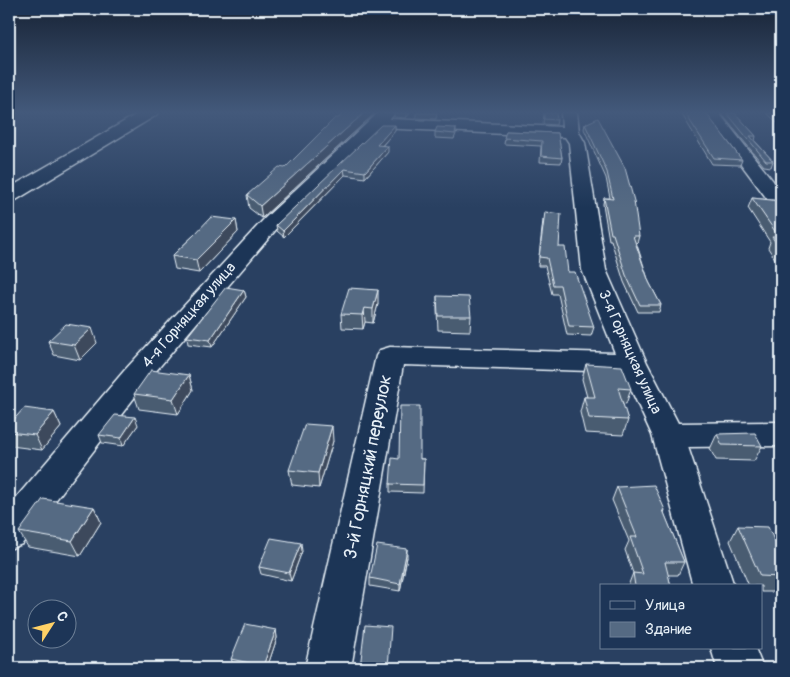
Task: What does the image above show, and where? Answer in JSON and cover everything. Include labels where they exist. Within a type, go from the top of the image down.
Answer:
[{"type":"street","points":[[9,196],[96,145]]},
{"type":"street","name":"4-я Горняцкая улица","points":[[9,533],[134,378],[272,222],[354,145]]},
{"type":"street","name":"3-я Горняцкая улица","points":[[577,145],[594,270],[633,363],[668,435],[713,584]]},
{"type":"street","points":[[735,145],[781,204]]},
{"type":"street","name":"3-й Горняцкий переулок","points":[[328,668],[390,356],[633,363]]},
{"type":"street","points":[[668,435],[781,434]]},
{"type":"street","points":[[734,650],[740,668]]},
{"type":"building","points":[[308,145],[329,145],[260,206],[247,195],[279,167],[285,168]]},
{"type":"building","points":[[360,145],[388,146],[365,172],[344,169],[283,231],[276,225]]},
{"type":"building","points":[[542,145],[560,145],[562,158],[541,156]]},
{"type":"building","points":[[594,145],[612,145],[625,168],[634,201],[639,236],[633,236],[649,282],[661,305],[640,305],[626,275],[613,234],[611,234],[604,198],[613,199],[607,172]]},
{"type":"building","points":[[705,145],[730,145],[742,160],[714,158]]},
{"type":"building","points":[[753,145],[758,145],[773,161],[766,161]]},
{"type":"building","points":[[752,198],[781,201],[781,250],[772,237],[779,237]]},
{"type":"building","points":[[545,212],[561,214],[559,247],[565,247],[568,272],[575,272],[594,327],[569,326],[560,285],[553,285],[547,258],[539,257]]},
{"type":"building","points":[[211,217],[236,220],[196,260],[172,256],[194,235]]},
{"type":"building","points":[[226,287],[244,290],[210,340],[187,337]]},
{"type":"building","points":[[349,288],[378,290],[373,309],[364,308],[362,315],[341,314]]},
{"type":"building","points":[[437,296],[469,297],[471,316],[438,316]]},
{"type":"building","points":[[66,324],[92,328],[74,345],[48,341]]},
{"type":"building","points":[[586,364],[622,366],[631,389],[618,388],[628,420],[589,418],[584,397],[595,397]]},
{"type":"building","points":[[151,370],[189,375],[173,399],[134,394]]},
{"type":"building","points":[[400,406],[420,406],[420,459],[424,459],[423,485],[390,484],[392,458],[399,459]]},
{"type":"building","points":[[24,408],[54,412],[35,435],[9,432],[9,425]]},
{"type":"building","points":[[115,415],[135,417],[121,438],[99,435]]},
{"type":"building","points":[[305,424],[332,426],[318,473],[289,470]]},
{"type":"building","points":[[755,433],[762,446],[722,445],[717,434]]},
{"type":"building","points":[[654,485],[684,562],[665,562],[670,584],[635,584],[633,573],[643,574],[630,537],[637,537],[617,487]]},
{"type":"building","points":[[43,499],[94,507],[72,541],[19,532]]},
{"type":"building","points":[[738,526],[768,527],[781,555],[781,577],[760,576]]},
{"type":"building","points":[[271,538],[301,543],[289,573],[259,567]]},
{"type":"building","points":[[377,545],[407,549],[400,584],[370,578]]},
{"type":"building","points":[[245,624],[276,630],[263,666],[231,659]]},
{"type":"building","points":[[365,625],[391,627],[388,668],[360,668]]}]
